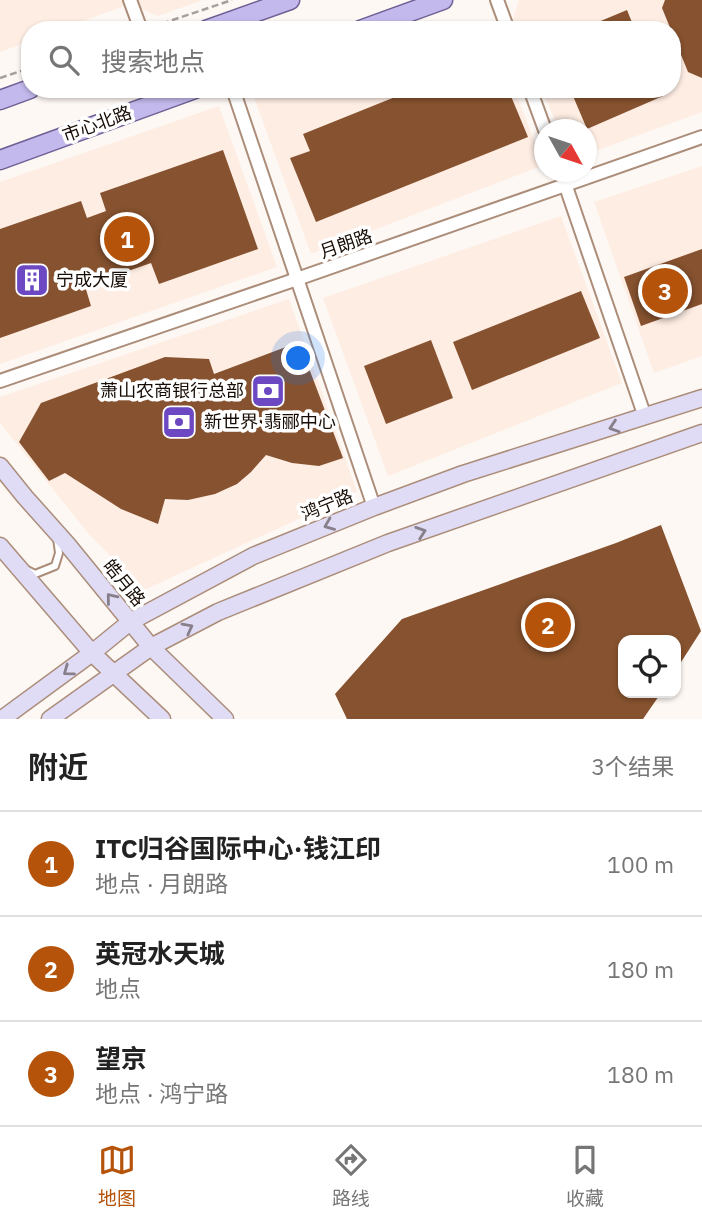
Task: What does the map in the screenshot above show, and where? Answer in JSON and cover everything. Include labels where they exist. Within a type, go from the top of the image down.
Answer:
[{"type":"main road","points":[[231,21],[290,0]]},
{"type":"main road","points":[[385,21],[443,0]]},
{"type":"main road","points":[[0,100],[21,92]]},
{"type":"main road","name":"市心北路","points":[[0,160],[170,98]]},
{"type":"main road","name":"鸿宁路","points":[[2,717],[92,653],[130,622],[253,556],[463,474],[702,398]]},
{"type":"main road","points":[[50,719],[151,647],[218,612],[388,543],[702,433]]},
{"type":"main road","name":"皓月路","points":[[0,466],[151,647],[225,719]]},
{"type":"main road","points":[[0,546],[92,653],[162,719]]},
{"type":"street","points":[[130,0],[138,21]]},
{"type":"street","points":[[497,0],[505,21]]},
{"type":"street","points":[[236,98],[374,507]]},
{"type":"street","points":[[533,98],[541,119]]},
{"type":"street","name":"月朗路","points":[[0,382],[702,137]]},
{"type":"street","points":[[565,182],[645,416]]},
{"type":"lane","points":[[16,565],[35,574],[55,566],[59,552],[55,531]]},
{"type":"path","points":[[169,21],[232,0]]},
{"type":"path","points":[[0,78],[21,71]]},
{"type":"shaded area","points":[[0,0],[122,0],[124,6],[83,21],[21,21],[21,44],[0,52]]},
{"type":"shaded area","points":[[137,0],[203,0],[158,16],[140,8]]},
{"type":"shaded area","points":[[519,0],[702,0],[702,112],[597,150],[597,119],[554,119],[545,98],[681,98],[681,21],[512,21]]},
{"type":"shaded area","points":[[254,98],[518,98],[534,140],[534,169],[311,254]]},
{"type":"shaded area","points":[[219,106],[277,267],[0,364],[0,182]]},
{"type":"shaded area","points":[[702,166],[702,356],[654,373],[594,202]]},
{"type":"shaded area","points":[[561,216],[622,383],[388,476],[323,298]]},
{"type":"shaded area","points":[[289,299],[357,492],[144,590],[87,532],[0,423],[0,397]]},
{"type":"building","points":[[665,0],[702,0],[702,78],[688,72],[681,55],[681,21],[667,21],[662,8]]},
{"type":"building","points":[[627,10],[631,21],[601,21]]},
{"type":"building","points":[[393,98],[512,98],[528,137],[316,222],[290,158],[310,151],[303,134]]},
{"type":"building","points":[[574,98],[658,98],[597,125],[597,119],[583,119]]},
{"type":"building","points":[[223,150],[258,249],[159,284],[151,263],[85,286],[91,306],[0,338],[0,229],[81,201],[87,218],[106,211],[100,193]]},
{"type":"building","points":[[702,249],[702,304],[641,326],[624,277]]},
{"type":"building","points":[[581,291],[600,338],[472,390],[453,342]]},
{"type":"building","points":[[431,340],[453,398],[386,424],[364,366]]},
{"type":"building","name":"新世界·翡郦中心","points":[[299,342],[343,458],[319,466],[292,463],[266,455],[237,484],[215,494],[188,500],[165,499],[158,524],[121,509],[65,473],[49,481],[19,442],[41,403],[165,357],[209,359],[214,374]]},
{"type":"building","points":[[661,525],[701,631],[681,662],[681,635],[618,635],[618,698],[658,698],[643,719],[347,719],[335,694],[402,619]]},
{"type":"place","name":"ITC归谷国际中心·钱江印","points":[[127,239]]},
{"type":"place","name":"宁成大厦","points":[[32,280]]},
{"type":"place","name":"望京","points":[[665,291]]},
{"type":"place","name":"萧山农商银行总部","points":[[268,391]]},
{"type":"place","name":"新世界·翡郦中心","points":[[179,422]]},
{"type":"place","name":"英冠水天城","points":[[548,625]]}]
